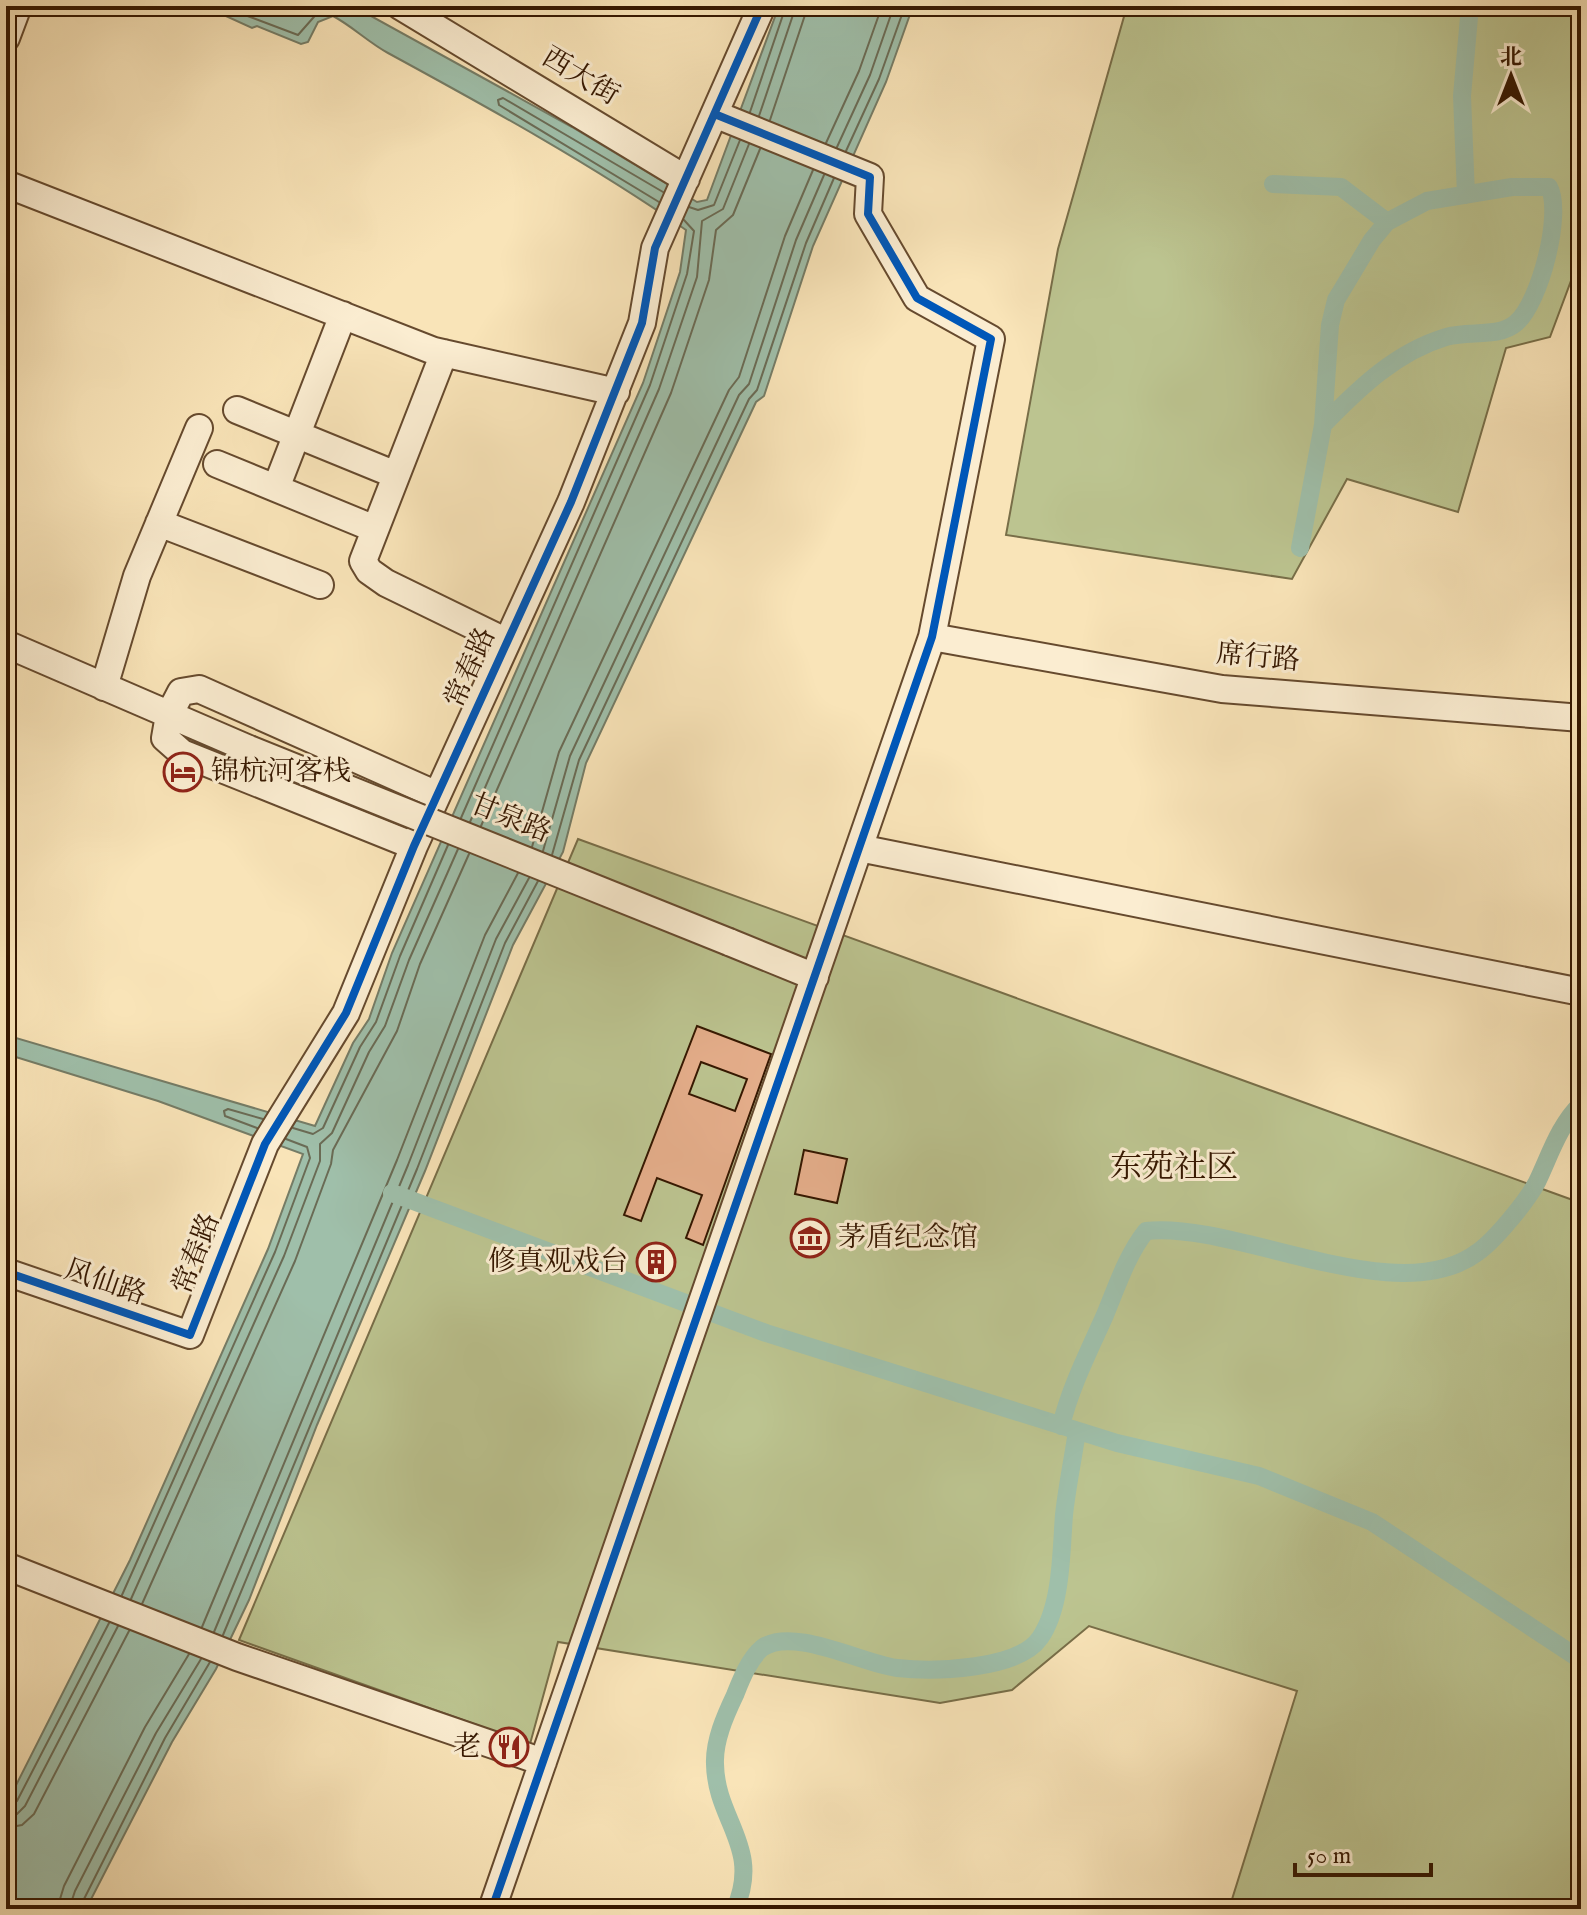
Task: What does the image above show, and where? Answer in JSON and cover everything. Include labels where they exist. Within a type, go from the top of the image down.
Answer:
[{"type":"street","points":[[6,38],[18,6]]},
{"type":"street","name":"西大街","points":[[400,6],[684,183]]},
{"type":"street","name":"常春路","points":[[190,1335],[265,1144],[346,1013],[414,846],[616,392],[642,323],[655,248],[717,115],[762,6]]},
{"type":"street","points":[[492,1909],[932,637],[991,339],[917,298],[868,214],[870,177],[717,115]]},
{"type":"street","points":[[6,184],[444,353],[616,392]]},
{"type":"street","points":[[276,488],[343,315]]},
{"type":"street","points":[[444,353],[363,561],[369,571],[507,642]]},
{"type":"street","points":[[237,410],[396,475]]},
{"type":"street","points":[[104,687],[137,576],[199,428]]},
{"type":"street","points":[[217,464],[375,529]]},
{"type":"street","points":[[159,523],[320,585]]},
{"type":"street","name":"席行路","points":[[932,637],[1222,689],[1581,718]]},
{"type":"street","name":"甘泉路","points":[[6,644],[249,749],[815,977]]},
{"type":"street","points":[[414,846],[182,753],[165,738],[169,715],[181,692],[199,689],[437,795]]},
{"type":"street","points":[[859,848],[1581,992]]},
{"type":"street","name":"风仙路","points":[[6,1272],[190,1335]]},
{"type":"street","points":[[6,1566],[237,1657],[543,1762]]},
{"type":"green space","points":[[1127,6],[1581,6],[1581,254],[1550,337],[1506,348],[1458,512],[1347,479],[1292,579],[1006,535],[1058,249]]},
{"type":"green space","points":[[578,839],[1581,1203],[1581,1909],[1229,1909],[1297,1691],[1089,1626],[1012,1690],[940,1703],[558,1642],[530,1744],[239,1640]]},
{"type":"water","points":[[204,6],[353,6],[572,127],[697,202],[707,200],[779,6],[913,6],[886,82],[813,246],[764,396],[756,402],[586,763],[563,852],[513,945],[425,1171],[317,1425],[249,1600],[216,1669],[172,1742],[86,1909],[6,1909],[6,1805],[130,1560],[268,1249],[303,1154],[158,1101],[6,1054],[6,1035],[315,1126],[353,1043],[369,1019],[392,953],[643,383],[680,272],[686,230],[577,159],[388,53],[333,16],[318,22],[308,42],[301,44],[257,26],[252,28]]},
{"type":"building","points":[[697,1026],[771,1054],[703,1245],[686,1238],[702,1195],[657,1178],[641,1221],[624,1215]],"holes":[[[701,1062],[747,1079],[735,1111],[689,1094]]]},
{"type":"building","points":[[804,1150],[847,1159],[837,1203],[795,1194]]},
{"type":"building","name":"修真观戏台","points":[[646,1252],[670,1258],[667,1272],[643,1267]]},
{"type":"waterway","points":[[1466,195],[1462,96],[1470,6]]},
{"type":"waterway","points":[[1273,184],[1341,187],[1387,222]]},
{"type":"waterway","points":[[1300,548],[1323,425],[1330,325],[1336,300],[1372,240],[1387,222],[1427,201],[1512,187],[1549,187],[1553,216],[1547,257],[1533,297],[1516,323],[1501,331],[1446,337],[1411,352],[1379,373],[1323,425]]},
{"type":"waterway","points":[[1061,1426],[1075,1384],[1123,1271],[1146,1231],[1183,1232],[1225,1239],[1362,1270],[1405,1273],[1445,1268],[1478,1252],[1510,1219],[1537,1182],[1561,1131],[1581,1104]]},
{"type":"waterway","points":[[392,1193],[766,1333],[1117,1443],[1259,1476],[1372,1522],[1581,1660]]},
{"type":"waterway","points":[[735,1909],[742,1887],[741,1851],[717,1784],[715,1755],[724,1720],[753,1658],[762,1648],[775,1642],[791,1641],[897,1668],[931,1670],[995,1663],[1029,1649],[1040,1638],[1053,1610],[1077,1431]]},
{"type":"cycle path","points":[[6,1272],[190,1335],[265,1144],[346,1013],[414,846],[571,502],[642,323],[655,248],[762,6]]},
{"type":"cycle path","points":[[492,1909],[932,637],[991,339],[917,298],[868,214],[870,177],[717,115]]},
{"type":"place","name":"锦杭河客栈","points":[[183,772]]},
{"type":"place","name":"茅盾纪念馆","points":[[810,1238]]},
{"type":"place","name":"修真观戏台","points":[[656,1262]]},
{"type":"place","name":"老","points":[[509,1747]]},
{"type":"district","name":"东苑社区","points":[[1174,1168]]}]
